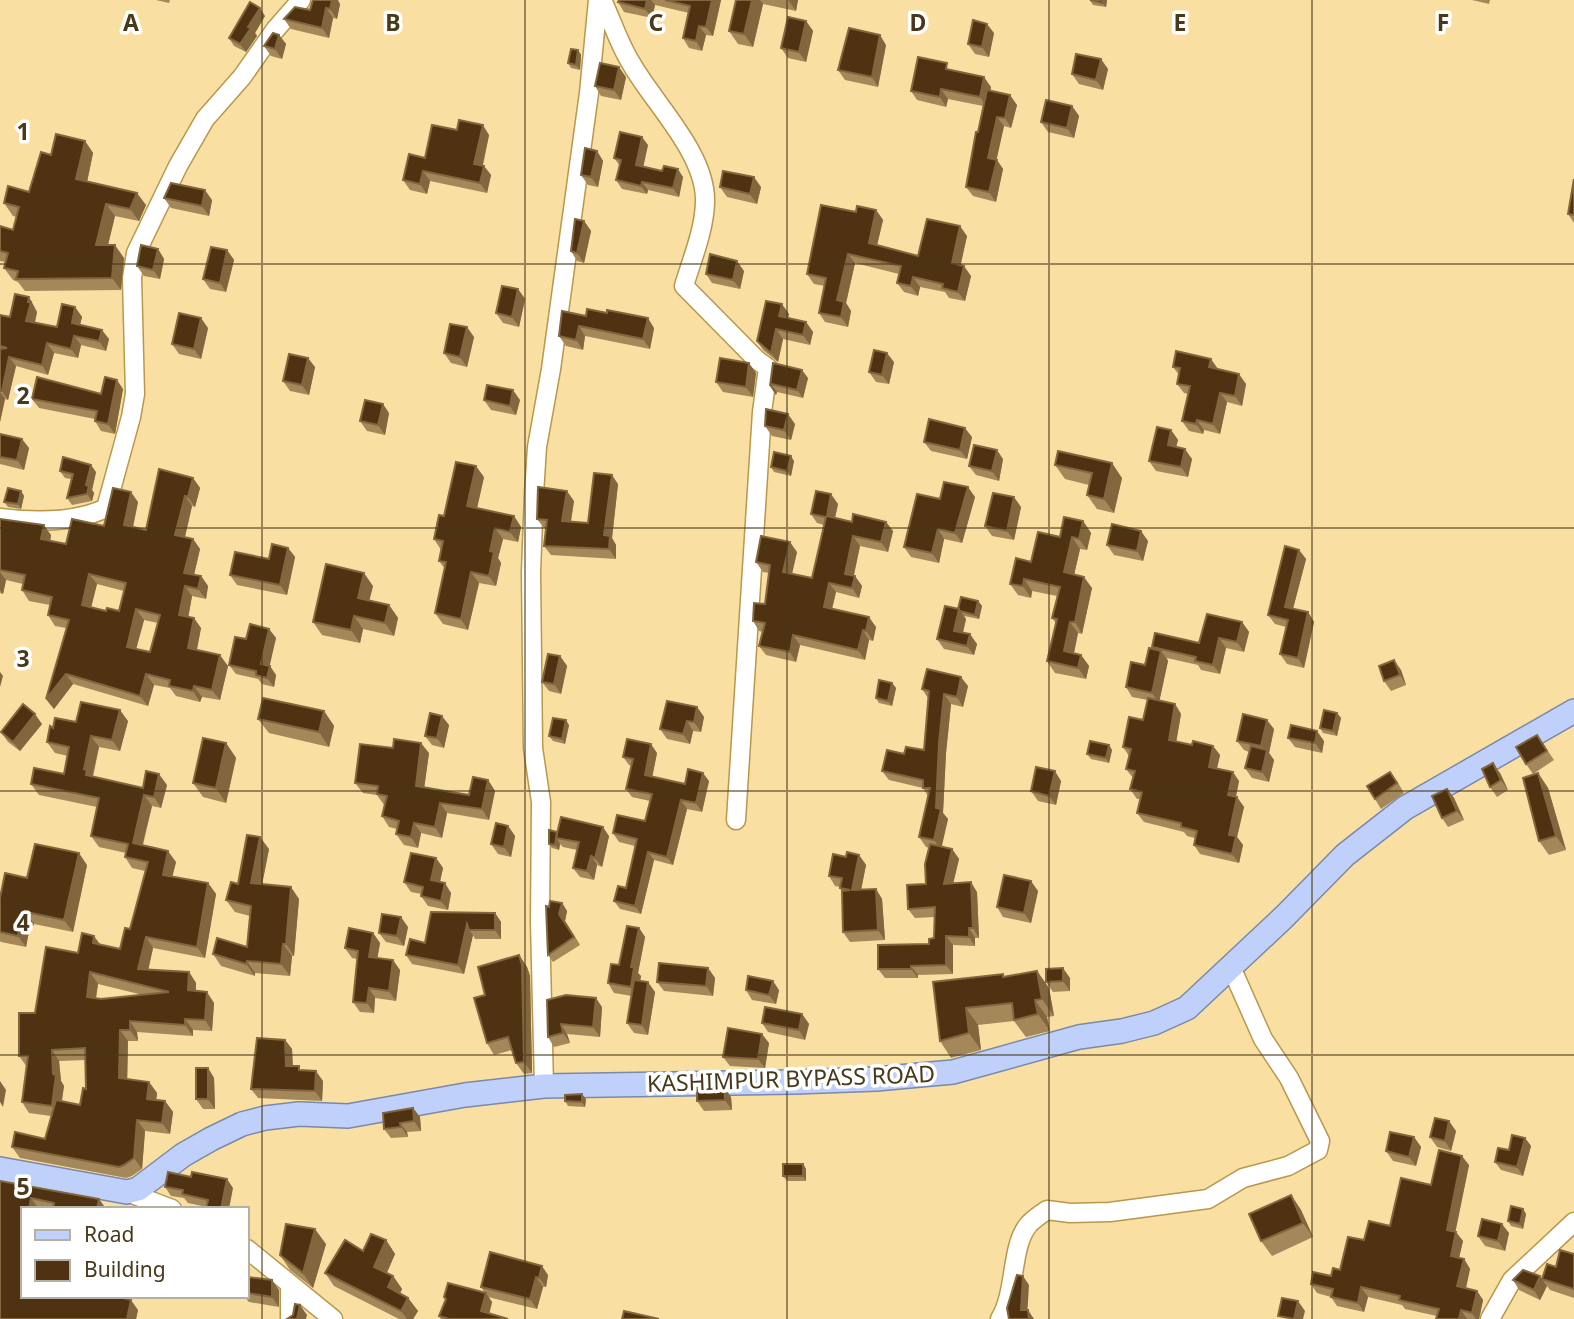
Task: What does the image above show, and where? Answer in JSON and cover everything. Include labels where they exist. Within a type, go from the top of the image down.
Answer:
[{"type":"main road","name":"KASHIMPUR BYPASS ROAD","points":[[127,1192],[138,1189],[183,1155],[211,1139],[242,1124],[265,1118],[299,1114],[348,1116],[465,1095],[544,1086],[795,1082],[876,1079],[953,1072],[1079,1037],[1154,1023],[1187,1008],[1284,917],[1345,855],[1405,808],[1574,711]]},
{"type":"main road","points":[[0,1169],[127,1192]]},
{"type":"street","points":[[0,518],[71,518],[106,508],[135,394],[132,278],[136,253],[178,166],[205,119],[242,77],[275,30],[301,0]]},
{"type":"street","points":[[600,0],[630,62],[691,153],[702,182],[705,202],[700,234],[684,286],[768,368],[762,412],[736,820]]},
{"type":"street","points":[[544,1086],[540,922],[541,802],[533,748],[531,572],[534,482],[586,121],[600,0]]},
{"type":"street","points":[[1000,1319],[1009,1299],[1017,1251],[1028,1224],[1047,1210],[1070,1213],[1110,1212],[1208,1199],[1242,1178],[1288,1166],[1318,1150],[1320,1141],[1289,1078],[1263,1039],[1231,967]]},
{"type":"street","points":[[127,1192],[167,1207]]},
{"type":"street","points":[[1490,1319],[1512,1280],[1574,1222]]},
{"type":"street","points":[[248,1250],[333,1319]]},
{"type":"street","points":[[290,1284],[290,1319]]},
{"type":"building","points":[[313,0],[332,0],[330,9],[326,8],[322,28],[284,19],[295,7],[310,10]]},
{"type":"building","points":[[647,0],[645,9],[618,2]]},
{"type":"building","points":[[665,0],[712,0],[706,27],[699,26],[696,41],[683,38],[690,6]]},
{"type":"building","points":[[736,0],[752,0],[744,34],[729,31]]},
{"type":"building","points":[[250,2],[260,8],[240,44],[229,38]]},
{"type":"building","points":[[788,17],[806,21],[799,52],[781,48]]},
{"type":"building","points":[[973,20],[987,24],[982,47],[968,44]]},
{"type":"building","points":[[849,28],[880,35],[872,77],[838,70]]},
{"type":"building","points":[[273,33],[279,35],[275,49],[264,46]]},
{"type":"building","points":[[571,49],[578,50],[576,65],[568,63]]},
{"type":"building","points":[[1076,54],[1101,59],[1096,80],[1072,74]]},
{"type":"building","points":[[918,57],[947,63],[946,69],[984,77],[980,97],[941,89],[940,97],[911,91]]},
{"type":"building","points":[[600,63],[619,67],[614,90],[595,86]]},
{"type":"building","points":[[987,90],[1010,95],[1005,118],[997,117],[988,158],[997,160],[989,192],[966,187]]},
{"type":"building","points":[[1046,100],[1072,106],[1067,128],[1041,122]]},
{"type":"building","points":[[459,120],[483,125],[474,164],[484,166],[480,183],[423,171],[420,184],[403,180],[409,154],[425,158],[432,125],[457,130]]},
{"type":"building","points":[[620,132],[642,137],[636,165],[662,171],[664,166],[678,169],[673,188],[642,182],[641,186],[616,180],[621,160],[614,158]]},
{"type":"building","points":[[56,134],[85,141],[76,179],[137,193],[130,209],[106,204],[96,245],[115,245],[112,278],[16,279],[18,271],[4,268],[8,253],[0,251],[0,226],[13,230],[19,207],[4,203],[8,186],[29,192],[41,152],[51,155]]},
{"type":"building","points":[[585,148],[597,151],[591,177],[581,175]]},
{"type":"building","points":[[723,171],[754,177],[750,194],[720,187]]},
{"type":"building","points":[[1574,179],[1574,215],[1568,214]]},
{"type":"building","points":[[171,183],[205,190],[202,206],[164,198]]},
{"type":"building","points":[[821,205],[856,212],[857,206],[876,210],[869,243],[918,256],[927,219],[960,226],[952,263],[964,266],[958,292],[942,288],[943,284],[913,277],[911,286],[897,283],[901,266],[848,254],[837,300],[844,302],[841,317],[819,313],[826,278],[807,274]]},
{"type":"building","points":[[575,219],[584,221],[577,253],[571,251]]},
{"type":"building","points":[[141,245],[158,249],[153,270],[137,266]]},
{"type":"building","points":[[211,247],[227,250],[220,283],[203,279]]},
{"type":"building","points":[[710,254],[737,261],[733,280],[706,274]]},
{"type":"building","points":[[502,286],[518,289],[512,317],[496,313]]},
{"type":"building","points":[[15,294],[29,297],[28,302],[31,302],[26,321],[57,327],[62,304],[75,307],[72,323],[102,330],[99,341],[74,336],[71,349],[47,343],[42,365],[9,357],[0,391],[0,349],[7,348],[0,346],[0,315],[10,317]]},
{"type":"building","points":[[766,301],[782,304],[779,316],[806,322],[803,335],[776,329],[771,353],[757,341]]},
{"type":"building","points":[[587,309],[648,318],[643,339],[579,326],[576,340],[559,336],[562,311],[586,316]]},
{"type":"building","points":[[179,313],[201,318],[194,349],[172,344]]},
{"type":"building","points":[[450,324],[467,327],[460,357],[444,353]]},
{"type":"building","points":[[874,350],[887,353],[882,375],[869,372]]},
{"type":"building","points":[[1176,351],[1211,359],[1209,367],[1239,374],[1235,396],[1220,393],[1213,424],[1197,420],[1196,424],[1182,421],[1190,386],[1177,384],[1180,368],[1173,367]]},
{"type":"building","points":[[289,354],[308,358],[302,385],[283,381]]},
{"type":"building","points":[[720,358],[749,363],[746,387],[716,382]]},
{"type":"building","points":[[773,363],[802,370],[797,390],[771,384],[770,386]]},
{"type":"building","points":[[37,377],[101,394],[105,377],[117,380],[108,424],[95,421],[97,411],[32,399]]},
{"type":"building","points":[[487,385],[513,390],[510,406],[484,400]]},
{"type":"building","points":[[365,400],[383,404],[378,425],[360,421]]},
{"type":"building","points":[[766,409],[788,414],[784,430],[765,426]]},
{"type":"building","points":[[929,419],[965,428],[960,450],[924,442]]},
{"type":"building","points":[[1157,427],[1171,430],[1168,445],[1185,449],[1181,467],[1149,461]]},
{"type":"building","points":[[0,434],[22,439],[17,460],[0,457]]},
{"type":"building","points":[[974,445],[997,450],[992,471],[969,466]]},
{"type":"building","points":[[1058,451],[1112,463],[1104,499],[1087,495],[1092,473],[1055,465]]},
{"type":"building","points":[[774,452],[791,456],[787,471],[771,467]]},
{"type":"building","points":[[63,457],[91,465],[86,485],[89,486],[87,494],[67,498],[73,474],[60,471]]},
{"type":"building","points":[[456,462],[476,466],[467,506],[514,516],[510,532],[495,528],[490,551],[494,552],[489,576],[471,572],[461,619],[435,613],[446,562],[439,561],[443,541],[434,539],[439,515],[444,516]]},
{"type":"building","points":[[159,469],[193,478],[188,497],[185,496],[175,535],[193,539],[184,573],[201,576],[198,589],[185,586],[179,615],[194,618],[188,648],[220,655],[212,690],[194,686],[193,691],[169,686],[170,680],[146,674],[140,696],[66,674],[46,699],[69,620],[48,615],[52,597],[22,590],[25,575],[0,570],[0,519],[44,525],[41,539],[66,544],[72,519],[104,526],[113,488],[131,492],[124,525],[146,530]],"holes":[[[89,574],[126,583],[119,611],[82,605]],[[136,609],[160,615],[150,652],[127,647]]]},
{"type":"building","points":[[594,473],[612,475],[604,535],[610,536],[609,549],[544,546],[547,520],[537,519],[538,487],[567,491],[562,521],[588,523]]},
{"type":"building","points":[[944,482],[968,487],[955,533],[938,529],[932,553],[904,547],[917,494],[940,499]]},
{"type":"building","points":[[8,488],[21,491],[18,504],[4,502]]},
{"type":"building","points":[[816,491],[831,494],[827,516],[852,522],[853,514],[886,522],[881,542],[853,536],[845,574],[855,576],[852,588],[829,583],[824,607],[869,617],[866,631],[863,630],[858,650],[793,635],[790,652],[759,646],[765,623],[753,621],[754,603],[765,604],[770,565],[756,562],[761,536],[790,542],[783,572],[812,578],[826,517],[811,514]]},
{"type":"building","points":[[993,493],[1014,497],[1007,531],[985,526]]},
{"type":"building","points":[[1064,517],[1083,521],[1079,539],[1072,537],[1064,572],[1084,577],[1075,622],[1070,622],[1064,651],[1081,655],[1078,668],[1047,661],[1057,619],[1052,618],[1060,587],[1024,579],[1023,586],[1010,584],[1016,558],[1031,562],[1038,532],[1060,537]]},
{"type":"building","points":[[1112,524],[1141,531],[1137,551],[1107,545]]},
{"type":"building","points":[[272,544],[288,548],[280,585],[230,575],[235,552],[269,559]]},
{"type":"building","points":[[1285,546],[1299,550],[1285,607],[1308,612],[1298,658],[1280,654],[1288,620],[1268,615]]},
{"type":"building","points":[[326,564],[364,573],[358,598],[389,605],[385,623],[354,616],[351,630],[313,622]]},
{"type":"building","points":[[961,597],[978,601],[975,615],[958,609]]},
{"type":"building","points":[[945,606],[959,609],[954,631],[970,634],[967,646],[937,639]]},
{"type":"building","points":[[1207,614],[1242,622],[1237,642],[1219,638],[1213,665],[1195,661],[1196,657],[1152,647],[1155,633],[1199,643]]},
{"type":"building","points":[[250,624],[269,629],[261,664],[270,666],[267,678],[256,675],[256,671],[229,665],[235,637],[246,639]]},
{"type":"building","points":[[1149,648],[1161,651],[1152,693],[1126,687],[1131,662],[1145,665]]},
{"type":"building","points":[[548,654],[560,656],[554,684],[542,682]]},
{"type":"building","points":[[1394,660],[1400,675],[1384,681],[1379,666]]},
{"type":"building","points":[[927,669],[961,677],[957,697],[944,694],[936,808],[941,809],[934,840],[919,837],[930,788],[923,788],[923,780],[882,771],[887,750],[904,754],[906,747],[924,750],[929,691],[922,689]]},
{"type":"building","points":[[879,680],[892,683],[888,701],[876,698]]},
{"type":"building","points":[[263,698],[324,711],[319,732],[258,719]]},
{"type":"building","points":[[1148,698],[1175,704],[1169,740],[1192,745],[1193,741],[1213,746],[1209,767],[1233,772],[1228,795],[1237,797],[1229,835],[1236,836],[1232,854],[1194,845],[1197,831],[1181,827],[1181,823],[1137,813],[1142,792],[1130,789],[1135,771],[1126,769],[1131,749],[1123,747],[1129,717],[1143,720]]},
{"type":"building","points":[[667,701],[697,707],[694,722],[687,721],[683,734],[660,729]]},
{"type":"building","points":[[81,702],[120,710],[112,740],[91,736],[84,769],[87,770],[86,775],[143,788],[146,771],[159,774],[154,797],[144,795],[133,843],[168,851],[163,875],[208,883],[197,947],[146,937],[138,969],[189,972],[188,990],[207,992],[205,1020],[185,1019],[185,1025],[130,1021],[130,1030],[120,1030],[119,1078],[149,1082],[147,1099],[165,1101],[162,1123],[137,1120],[134,1158],[119,1167],[12,1147],[15,1132],[45,1139],[56,1100],[80,1105],[83,1088],[86,1089],[85,1048],[52,1050],[53,1074],[56,1075],[52,1106],[22,1102],[28,1056],[19,1056],[19,1013],[35,1013],[46,947],[78,953],[82,933],[94,936],[93,943],[120,949],[125,928],[130,929],[148,862],[125,857],[128,844],[91,836],[99,798],[31,784],[34,768],[64,774],[69,747],[47,742],[50,726],[53,728],[55,718],[76,722]],"holes":[[[90,972],[169,992],[101,999],[87,997]]]},
{"type":"building","points":[[23,704],[35,714],[13,742],[1,732]]},
{"type":"building","points":[[1324,710],[1337,713],[1333,731],[1320,728]]},
{"type":"building","points":[[430,713],[442,716],[437,738],[425,736]]},
{"type":"building","points":[[1243,714],[1267,720],[1261,746],[1237,741]]},
{"type":"building","points":[[553,718],[566,720],[562,739],[549,736]]},
{"type":"building","points":[[1291,725],[1317,731],[1315,743],[1288,738]]},
{"type":"building","points":[[1537,735],[1547,751],[1526,764],[1516,747]]},
{"type":"building","points":[[203,738],[226,743],[216,788],[193,783]]},
{"type":"building","points":[[394,739],[421,743],[416,786],[469,795],[473,777],[488,780],[482,809],[440,803],[435,827],[414,823],[411,837],[396,834],[399,821],[382,816],[387,796],[377,794],[378,786],[355,783],[360,744],[393,748]]},
{"type":"building","points":[[627,739],[651,744],[645,775],[685,784],[688,769],[703,773],[696,803],[681,800],[667,857],[648,852],[635,906],[614,901],[618,886],[626,888],[637,839],[613,833],[617,815],[645,821],[652,794],[626,789],[633,759],[623,757]]},
{"type":"building","points":[[1090,741],[1109,745],[1106,758],[1087,754]]},
{"type":"building","points":[[1251,746],[1267,750],[1262,772],[1245,768]]},
{"type":"building","points":[[1493,763],[1501,780],[1490,787],[1482,769]]},
{"type":"building","points":[[1036,767],[1055,771],[1049,796],[1031,791]]},
{"type":"building","points":[[1390,772],[1397,783],[1375,799],[1367,786]]},
{"type":"building","points":[[1538,773],[1556,836],[1539,841],[1523,778]]},
{"type":"building","points":[[1447,789],[1457,811],[1442,818],[1432,796]]},
{"type":"building","points":[[561,817],[603,827],[595,858],[591,856],[587,871],[573,868],[579,842],[556,838]]},
{"type":"building","points":[[496,823],[508,826],[504,847],[491,844]]},
{"type":"building","points":[[549,830],[557,832],[555,845],[549,844]]},
{"type":"building","points":[[247,835],[260,837],[251,883],[291,887],[286,944],[283,944],[281,964],[247,961],[246,964],[213,954],[217,938],[247,947],[251,906],[226,900],[231,882],[238,884]]},
{"type":"building","points":[[35,844],[79,853],[64,920],[26,912],[25,915],[22,914],[18,936],[0,932],[0,898],[5,873],[27,878]]},
{"type":"building","points":[[930,844],[952,849],[944,884],[971,882],[973,928],[969,928],[969,937],[946,936],[946,965],[878,969],[878,945],[929,944],[929,939],[934,938],[935,907],[908,909],[907,885],[926,884],[925,864]]},
{"type":"building","points":[[847,852],[859,855],[852,890],[876,889],[878,930],[843,932],[842,891],[850,890],[840,888],[842,878],[829,876],[833,854],[846,857]]},
{"type":"building","points":[[411,853],[436,858],[431,880],[445,883],[441,901],[421,896],[423,887],[404,882]]},
{"type":"building","points":[[1004,875],[1031,881],[1024,913],[997,907]]},
{"type":"building","points":[[550,901],[562,903],[559,914],[574,937],[548,955],[546,906],[549,907]]},
{"type":"building","points":[[431,912],[495,913],[495,930],[469,930],[467,924],[458,965],[406,955],[410,939],[425,943]]},
{"type":"building","points":[[382,914],[401,917],[397,936],[379,933]]},
{"type":"building","points":[[627,926],[639,928],[631,967],[634,967],[631,987],[608,983],[611,964],[619,965]]},
{"type":"building","points":[[349,928],[373,933],[369,957],[393,960],[389,991],[369,988],[367,1003],[353,1002],[358,951],[345,948]]},
{"type":"building","points":[[519,955],[522,965],[524,1062],[516,1063],[508,1037],[487,1043],[474,998],[485,995],[478,967]]},
{"type":"building","points":[[659,963],[708,968],[706,986],[657,982]]},
{"type":"building","points":[[1063,968],[1063,981],[1046,982],[1046,969]]},
{"type":"building","points":[[1037,971],[1042,999],[1035,1000],[1038,1014],[1014,1020],[1012,1003],[966,1008],[969,1033],[940,1041],[933,982],[1003,974],[1003,977]]},
{"type":"building","points":[[748,976],[773,981],[769,995],[746,990]]},
{"type":"building","points":[[634,980],[648,982],[642,1025],[627,1023]]},
{"type":"building","points":[[566,995],[596,998],[593,1027],[561,1024],[563,1033],[548,1037],[547,1000]]},
{"type":"building","points":[[765,1007],[802,1014],[799,1030],[762,1023]]},
{"type":"building","points":[[728,1028],[762,1034],[758,1059],[723,1057]]},
{"type":"building","points":[[257,1038],[285,1040],[286,1066],[299,1066],[299,1070],[316,1071],[315,1091],[251,1089]]},
{"type":"building","points":[[196,1068],[208,1068],[208,1099],[196,1099]]},
{"type":"building","points":[[724,1087],[725,1100],[697,1101],[697,1088]]},
{"type":"building","points":[[582,1094],[582,1102],[565,1101],[565,1095]]},
{"type":"building","points":[[413,1108],[414,1121],[400,1123],[401,1127],[384,1129],[383,1113]]},
{"type":"building","points":[[1435,1118],[1449,1121],[1445,1141],[1430,1137]]},
{"type":"building","points":[[1390,1132],[1414,1137],[1409,1157],[1386,1151]]},
{"type":"building","points":[[1512,1135],[1525,1138],[1517,1167],[1495,1162],[1498,1148],[1509,1150]]},
{"type":"building","points":[[1439,1150],[1462,1156],[1447,1230],[1456,1232],[1451,1256],[1464,1259],[1457,1286],[1477,1291],[1472,1313],[1461,1310],[1459,1319],[1436,1319],[1439,1309],[1399,1300],[1400,1296],[1361,1287],[1358,1303],[1331,1297],[1333,1289],[1311,1284],[1313,1272],[1331,1276],[1333,1268],[1340,1270],[1348,1237],[1364,1240],[1369,1221],[1390,1226],[1401,1178],[1431,1185]]},
{"type":"building","points":[[783,1164],[803,1164],[803,1176],[783,1176]]},
{"type":"building","points":[[168,1172],[191,1177],[192,1172],[227,1179],[221,1207],[206,1207],[208,1200],[182,1194],[183,1190],[165,1187]]},
{"type":"building","points":[[0,1181],[99,1199],[97,1207],[53,1207],[54,1203],[31,1198],[29,1207],[21,1207],[21,1298],[124,1298],[131,1300],[127,1319],[0,1319]]},
{"type":"building","points":[[1291,1195],[1303,1223],[1261,1241],[1249,1214]]},
{"type":"building","points":[[1511,1206],[1523,1209],[1520,1224],[1508,1221]]},
{"type":"building","points":[[1482,1219],[1502,1224],[1498,1241],[1478,1236]]},
{"type":"building","points":[[286,1224],[315,1229],[303,1273],[280,1255]]},
{"type":"building","points":[[371,1234],[386,1240],[374,1267],[393,1276],[388,1287],[408,1298],[401,1311],[325,1273],[345,1240],[363,1251]]},
{"type":"building","points":[[1560,1250],[1574,1254],[1574,1289],[1542,1279],[1547,1264],[1556,1267]]},
{"type":"building","points":[[490,1252],[542,1266],[530,1299],[481,1287]]},
{"type":"building","points":[[1523,1270],[1540,1276],[1534,1290],[1513,1280]]},
{"type":"building","points":[[1017,1275],[1023,1276],[1021,1310],[1028,1310],[1029,1319],[1009,1319],[1007,1308]]},
{"type":"building","points":[[248,1277],[272,1280],[272,1297],[248,1293]]},
{"type":"building","points":[[448,1283],[486,1293],[481,1311],[508,1319],[449,1319],[439,1316],[446,1299],[444,1297]]},
{"type":"building","points":[[1282,1298],[1298,1301],[1294,1319],[1278,1316]]},
{"type":"building","points":[[295,1304],[300,1305],[297,1319],[287,1319],[293,1315]]},
{"type":"building","points":[[624,1311],[659,1319],[622,1319]]}]
